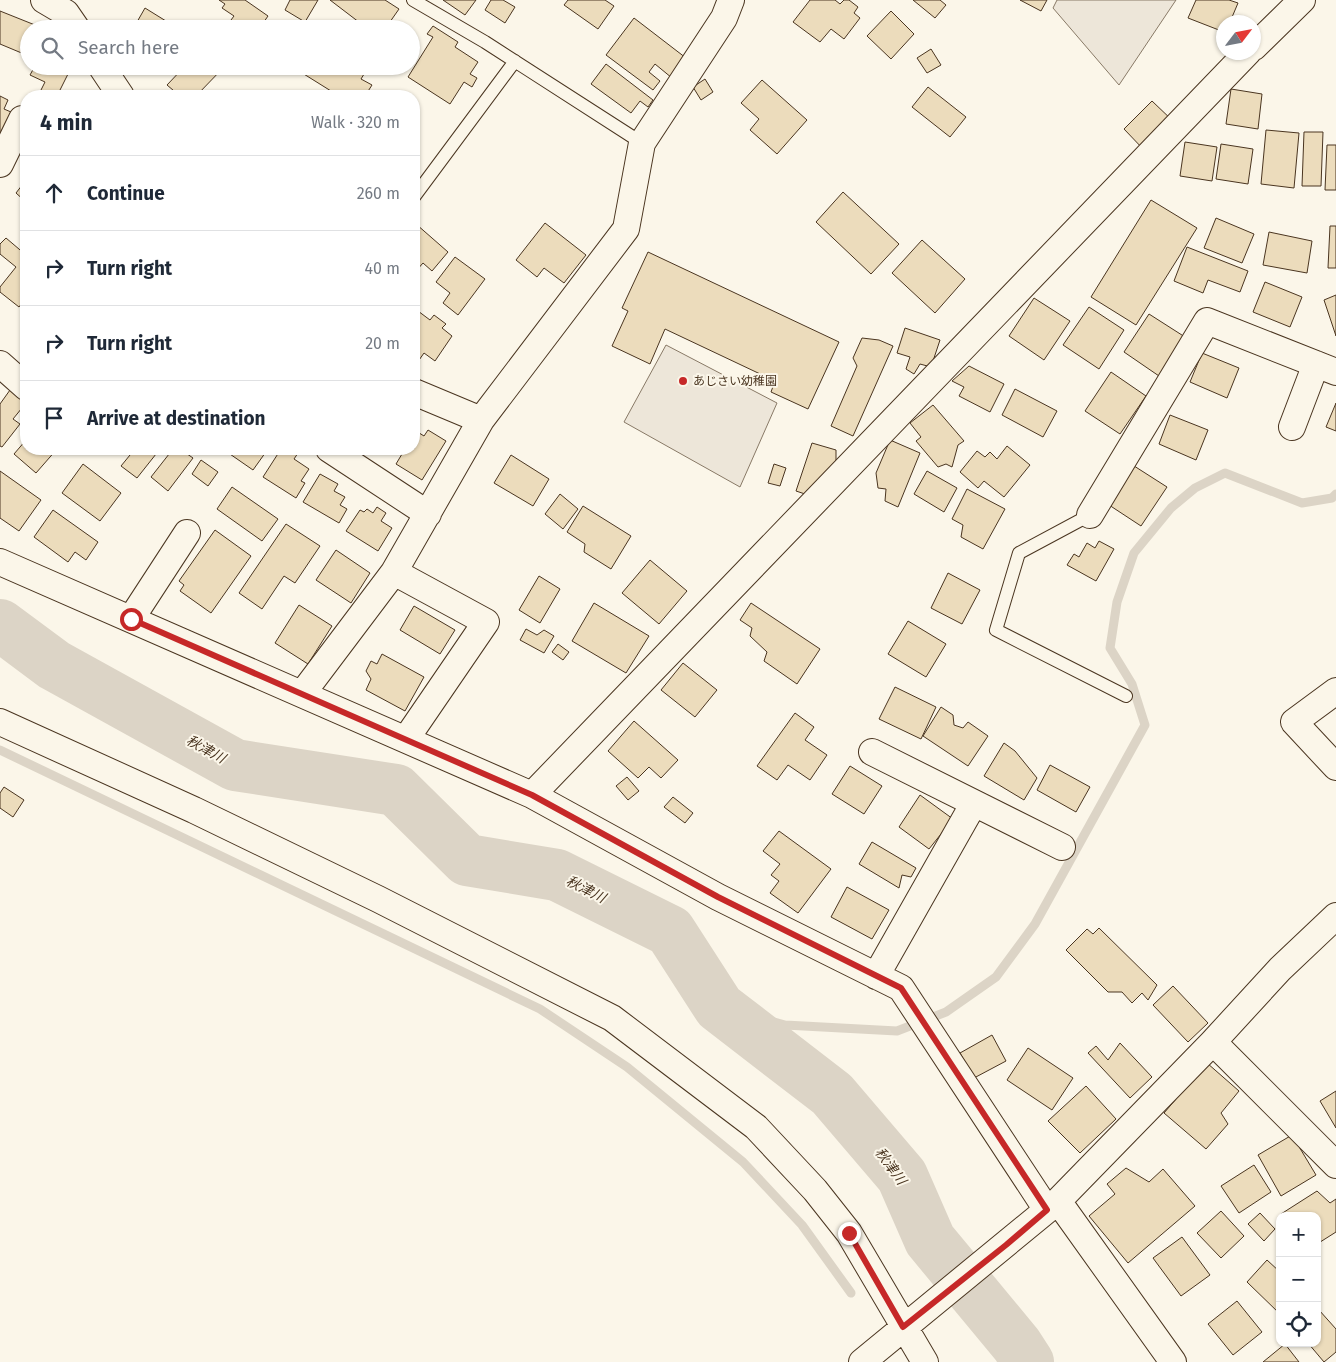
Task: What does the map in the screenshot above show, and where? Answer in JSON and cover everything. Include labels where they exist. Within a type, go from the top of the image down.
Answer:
[{"type":"street","points":[[44,0],[66,12],[71,20]]},
{"type":"street","points":[[302,694],[394,572],[481,420],[626,229],[642,143],[724,18],[731,0]]},
{"type":"street","points":[[1261,40],[1302,0]]},
{"type":"street","points":[[532,795],[1240,60]]},
{"type":"street","points":[[107,75],[117,90]]},
{"type":"street","points":[[0,164],[20,123]]},
{"type":"street","points":[[1090,515],[1207,321],[1326,368],[1292,427]]},
{"type":"street","points":[[0,364],[20,382]]},
{"type":"street","points":[[420,395],[481,420]]},
{"type":"street","points":[[338,455],[428,514]]},
{"type":"street","points":[[131,619],[187,533]]},
{"type":"street","points":[[0,562],[532,795],[718,897],[901,988],[1052,1206],[1173,1362]]},
{"type":"street","points":[[394,572],[486,622],[406,740]]},
{"type":"street","points":[[1336,690],[1294,722],[1336,767]]},
{"type":"street","points":[[0,722],[194,810],[361,890],[612,1018],[756,1127],[815,1190],[849,1233],[925,1362]]},
{"type":"street","points":[[872,752],[1062,847]]},
{"type":"street","points":[[876,976],[974,803]]},
{"type":"street","points":[[862,1362],[1052,1206],[1213,1042],[1280,969],[1336,916]]},
{"type":"street","points":[[1213,1042],[1336,1165]]},
{"type":"lane","points":[[413,0],[514,61],[642,143]]},
{"type":"lane","points":[[420,189],[514,61]]},
{"type":"lane","points":[[1090,515],[1019,553],[996,630],[1126,696]]},
{"type":"shaded area","points":[[1057,0],[1176,0],[1119,85],[1053,8]]},
{"type":"shaded area","points":[[666,345],[777,403],[740,487],[624,422]]},
{"type":"building","points":[[219,0],[245,0],[268,16],[265,20],[231,20],[234,16],[222,8],[225,4]]},
{"type":"building","points":[[290,0],[318,0],[306,20],[302,20],[285,10]]},
{"type":"building","points":[[330,0],[385,0],[399,9],[391,20],[356,20]]},
{"type":"building","points":[[443,0],[476,0],[465,15]]},
{"type":"building","points":[[491,0],[503,0],[515,7],[505,23],[485,10]]},
{"type":"building","points":[[568,0],[605,0],[614,6],[598,29],[564,5]]},
{"type":"building","points":[[810,0],[835,0],[840,4],[844,0],[849,0],[858,7],[854,13],[860,18],[844,39],[831,29],[820,42],[793,22]]},
{"type":"building","points":[[913,0],[940,0],[946,5],[935,18]]},
{"type":"building","points":[[1020,0],[1047,0],[1041,11]]},
{"type":"building","points":[[1196,0],[1229,0],[1238,3],[1233,15],[1216,15],[1216,29],[1188,18]]},
{"type":"building","points":[[145,8],[164,20],[138,20]]},
{"type":"building","points":[[0,11],[22,20],[20,20],[20,52],[0,44]]},
{"type":"building","points":[[891,11],[914,34],[891,59],[867,36]]},
{"type":"building","points":[[634,18],[686,58],[672,78],[655,64],[649,72],[660,81],[653,90],[606,55]]},
{"type":"building","points":[[433,26],[458,42],[455,47],[478,62],[470,74],[477,78],[472,87],[464,82],[450,104],[408,77],[409,75],[420,75],[420,58],[433,37],[427,34]]},
{"type":"building","points":[[931,49],[941,65],[927,73],[917,58]]},
{"type":"building","points":[[606,64],[653,100],[648,107],[640,101],[631,113],[591,84]]},
{"type":"building","points":[[30,75],[68,75],[60,90],[41,90],[45,82]]},
{"type":"building","points":[[176,75],[216,75],[202,90],[173,90],[167,85]]},
{"type":"building","points":[[305,75],[363,75],[361,79],[372,85],[369,90],[329,90]]},
{"type":"building","points":[[705,79],[713,92],[701,100],[693,87]]},
{"type":"building","points":[[762,80],[807,120],[777,154],[750,130],[759,119],[741,103]]},
{"type":"building","points":[[928,87],[966,117],[950,137],[912,107]]},
{"type":"building","points":[[1231,89],[1262,94],[1258,129],[1226,124]]},
{"type":"building","points":[[0,96],[8,100],[4,109],[11,112],[0,139]]},
{"type":"building","points":[[1152,101],[1174,122],[1145,151],[1124,129]]},
{"type":"building","points":[[1266,130],[1299,133],[1294,188],[1261,184]]},
{"type":"building","points":[[1304,132],[1323,132],[1321,186],[1302,186]]},
{"type":"building","points":[[1185,142],[1217,147],[1212,181],[1180,176]]},
{"type":"building","points":[[1221,144],[1253,149],[1248,184],[1216,179]]},
{"type":"building","points":[[1327,145],[1336,145],[1336,190],[1325,190]]},
{"type":"building","points":[[20,188],[20,197],[16,193]]},
{"type":"building","points":[[843,192],[899,244],[871,274],[816,222]]},
{"type":"building","points":[[1151,200],[1197,228],[1136,325],[1091,297]]},
{"type":"building","points":[[1216,218],[1254,234],[1242,263],[1204,248]]},
{"type":"building","points":[[545,223],[586,255],[564,283],[544,268],[537,277],[516,260]]},
{"type":"building","points":[[1330,226],[1336,226],[1336,268],[1328,268]]},
{"type":"building","points":[[420,228],[448,252],[432,271],[423,263],[420,266]]},
{"type":"building","points":[[1269,232],[1312,241],[1307,273],[1263,265]]},
{"type":"building","points":[[6,238],[20,250],[19,307],[0,292],[0,287],[16,267],[0,254],[0,244]]},
{"type":"building","points":[[922,240],[965,279],[935,313],[892,273]]},
{"type":"building","points":[[1187,247],[1248,271],[1240,292],[1208,280],[1203,293],[1174,281]]},
{"type":"building","points":[[648,252],[839,342],[808,409],[771,392],[775,381],[665,329],[650,364],[612,346],[628,311],[622,308]]},
{"type":"building","points":[[455,257],[485,279],[458,315],[443,303],[450,293],[436,282]]},
{"type":"building","points":[[1265,282],[1302,297],[1290,327],[1253,312]]},
{"type":"building","points":[[1336,295],[1336,336],[1324,300]]},
{"type":"building","points":[[1034,298],[1070,321],[1044,360],[1009,336]]},
{"type":"building","points":[[1089,307],[1124,330],[1099,369],[1063,345]]},
{"type":"building","points":[[420,312],[430,320],[434,315],[446,324],[442,328],[452,336],[435,361],[424,353],[420,359]]},
{"type":"building","points":[[1149,314],[1185,337],[1159,376],[1124,352]]},
{"type":"building","points":[[905,328],[940,340],[931,367],[920,364],[914,374],[906,369],[910,357],[897,353]]},
{"type":"building","points":[[862,338],[879,340],[893,346],[853,436],[831,426],[857,366],[853,358]]},
{"type":"building","points":[[1202,353],[1239,368],[1227,398],[1190,382]]},
{"type":"building","points":[[969,366],[1004,384],[990,412],[959,396],[964,387],[952,381]]},
{"type":"building","points":[[1111,372],[1146,396],[1120,434],[1085,411]]},
{"type":"building","points":[[1015,389],[1057,411],[1043,437],[1002,415]]},
{"type":"building","points":[[10,390],[20,398],[20,410],[13,419],[20,424],[2,447],[0,446],[0,404]]},
{"type":"building","points":[[1336,403],[1336,431],[1326,427]]},
{"type":"building","points":[[933,405],[964,441],[958,445],[952,467],[946,464],[938,467],[916,441],[921,437],[910,423]]},
{"type":"building","points":[[1170,415],[1208,430],[1196,460],[1159,444]]},
{"type":"building","points":[[428,430],[446,441],[422,480],[396,464],[401,455],[420,455],[420,434],[424,436]]},
{"type":"building","points":[[890,440],[920,453],[898,507],[885,501],[886,489],[878,488],[876,473]]},
{"type":"building","points":[[812,443],[836,450],[836,463],[805,494],[796,491]]},
{"type":"building","points":[[1007,446],[1030,465],[1004,497],[984,481],[978,488],[960,472],[977,451],[985,457],[990,452],[997,459]]},
{"type":"building","points":[[20,447],[20,455],[52,455],[36,473],[14,454]]},
{"type":"building","points":[[130,455],[155,455],[137,478],[121,466]]},
{"type":"building","points":[[168,455],[189,455],[193,458],[168,491],[151,477]]},
{"type":"building","points":[[231,455],[264,455],[253,470]]},
{"type":"building","points":[[277,455],[297,455],[294,459],[309,469],[301,481],[305,483],[296,498],[263,477]]},
{"type":"building","points":[[511,455],[549,479],[533,506],[494,483]]},
{"type":"building","points":[[201,460],[218,472],[208,486],[192,474]]},
{"type":"building","points":[[83,464],[121,493],[100,521],[62,493]]},
{"type":"building","points":[[774,464],[786,468],[780,486],[768,483]]},
{"type":"building","points":[[1131,464],[1167,487],[1141,526],[1106,503]]},
{"type":"building","points":[[0,471],[41,500],[19,531],[0,518]]},
{"type":"building","points":[[927,471],[957,488],[944,512],[914,494]]},
{"type":"building","points":[[320,474],[338,484],[334,491],[345,497],[340,505],[347,509],[339,523],[303,502]]},
{"type":"building","points":[[232,487],[278,519],[262,541],[217,509]]},
{"type":"building","points":[[967,489],[1005,509],[983,549],[961,537],[963,525],[952,519]]},
{"type":"building","points":[[560,494],[578,509],[563,529],[545,514]]},
{"type":"building","points":[[583,506],[631,536],[611,569],[584,552],[585,544],[567,532]]},
{"type":"building","points":[[377,507],[386,513],[381,521],[392,528],[378,551],[346,531],[360,510],[364,512],[367,509],[373,513]]},
{"type":"building","points":[[53,510],[98,542],[86,560],[75,552],[68,562],[34,537]]},
{"type":"building","points":[[286,524],[320,546],[295,583],[284,576],[262,609],[239,593]]},
{"type":"building","points":[[215,530],[251,556],[211,613],[180,591],[184,585],[179,581]]},
{"type":"building","points":[[1099,541],[1114,549],[1096,581],[1067,565],[1074,554],[1079,557],[1087,543],[1095,548]]},
{"type":"building","points":[[336,550],[370,573],[351,603],[316,580]]},
{"type":"building","points":[[650,560],[687,591],[659,624],[622,593]]},
{"type":"building","points":[[948,573],[980,590],[962,624],[931,608]]},
{"type":"building","points":[[539,576],[560,589],[540,623],[519,610]]},
{"type":"building","points":[[594,603],[649,636],[626,673],[572,641]]},
{"type":"building","points":[[751,603],[820,649],[797,684],[764,661],[767,652],[750,636],[752,628],[740,620]]},
{"type":"building","points":[[299,605],[332,626],[308,664],[275,643]]},
{"type":"building","points":[[414,606],[455,630],[440,654],[400,630]]},
{"type":"building","points":[[908,621],[946,644],[926,677],[888,654]]},
{"type":"building","points":[[526,629],[537,635],[544,630],[554,636],[544,653],[520,640]]},
{"type":"building","points":[[558,644],[569,652],[563,660],[552,652]]},
{"type":"building","points":[[382,654],[424,677],[405,711],[366,690],[371,679],[366,671],[371,661],[377,664]]},
{"type":"building","points":[[683,663],[717,690],[695,717],[661,690]]},
{"type":"building","points":[[895,687],[936,707],[921,739],[879,719]]},
{"type":"building","points":[[941,707],[953,715],[954,725],[963,728],[968,722],[988,736],[968,766],[923,736]]},
{"type":"building","points":[[795,713],[814,727],[805,740],[827,755],[810,780],[788,765],[777,780],[757,766]]},
{"type":"building","points":[[634,721],[678,760],[661,778],[649,767],[638,778],[608,751]]},
{"type":"building","points":[[1004,743],[1015,751],[1037,778],[1024,800],[984,776]]},
{"type":"building","points":[[1050,765],[1090,787],[1076,812],[1037,790]]},
{"type":"building","points":[[850,766],[882,786],[864,814],[832,794]]},
{"type":"building","points":[[627,777],[639,791],[628,800],[616,786]]},
{"type":"building","points":[[4,787],[24,800],[13,817],[0,808],[0,793]]},
{"type":"building","points":[[920,795],[953,819],[929,849],[899,827]]},
{"type":"building","points":[[673,797],[693,813],[685,823],[664,807]]},
{"type":"building","points":[[779,831],[831,869],[798,913],[770,893],[779,881],[771,875],[780,864],[763,851]]},
{"type":"building","points":[[872,842],[916,868],[911,877],[902,875],[899,888],[859,864]]},
{"type":"building","points":[[847,887],[889,910],[872,939],[831,917]]},
{"type":"building","points":[[1099,928],[1157,985],[1148,1000],[1142,993],[1132,1003],[1122,992],[1108,992],[1066,950],[1087,929],[1093,934]]},
{"type":"building","points":[[1173,986],[1208,1023],[1188,1042],[1153,1005]]},
{"type":"building","points":[[992,1035],[1006,1061],[974,1078],[960,1053]]},
{"type":"building","points":[[1120,1043],[1152,1077],[1130,1098],[1088,1053],[1096,1046],[1108,1060]]},
{"type":"building","points":[[1028,1048],[1073,1078],[1052,1110],[1007,1080]]},
{"type":"building","points":[[1207,1063],[1239,1091],[1221,1113],[1228,1124],[1206,1149],[1164,1113]]},
{"type":"building","points":[[1086,1086],[1116,1119],[1080,1153],[1048,1121]]},
{"type":"building","points":[[1336,1091],[1336,1128],[1320,1101]]},
{"type":"building","points":[[1292,1135],[1316,1175],[1281,1196],[1258,1155]]},
{"type":"building","points":[[1254,1165],[1271,1192],[1239,1213],[1221,1186]]},
{"type":"building","points":[[1126,1168],[1149,1182],[1163,1169],[1195,1206],[1128,1263],[1089,1216],[1115,1194],[1107,1184]]},
{"type":"building","points":[[1317,1191],[1330,1203],[1336,1199],[1336,1232],[1321,1241],[1321,1212],[1284,1212]]},
{"type":"building","points":[[1221,1211],[1244,1236],[1221,1258],[1197,1233]]},
{"type":"building","points":[[1260,1213],[1275,1229],[1264,1241],[1248,1224]]},
{"type":"building","points":[[1182,1237],[1210,1275],[1181,1296],[1153,1258]]},
{"type":"building","points":[[1267,1260],[1276,1268],[1276,1310],[1247,1282]]},
{"type":"building","points":[[1237,1301],[1262,1332],[1233,1355],[1208,1324]]},
{"type":"building","points":[[1321,1312],[1336,1329],[1336,1352],[1324,1362],[1311,1347],[1321,1347]]},
{"type":"building","points":[[1281,1347],[1287,1347],[1299,1362],[1263,1362]]},
{"type":"waterway","points":[[719,1007],[785,1025],[897,1031],[946,1012],[996,977],[1035,924],[1145,725],[1132,684],[1110,648],[1117,602],[1134,553],[1171,508],[1195,488],[1225,473],[1302,503],[1332,498],[1336,494]]},
{"type":"waterway","name":"秋津川","points":[[0,625],[54,665],[235,765],[396,790],[467,860],[557,875],[670,931],[719,1007],[832,1094],[902,1176],[930,1240],[1017,1345],[1028,1362]]},
{"type":"waterway","points":[[0,750],[540,1009],[627,1067],[743,1162],[802,1225],[851,1293]]},
{"type":"place","name":"あじさい幼稚園","points":[[683,381]]},
{"type":"route","points":[[131,619],[532,795],[718,897],[901,988],[1047,1210],[903,1327],[872,1270],[849,1233]]}]
